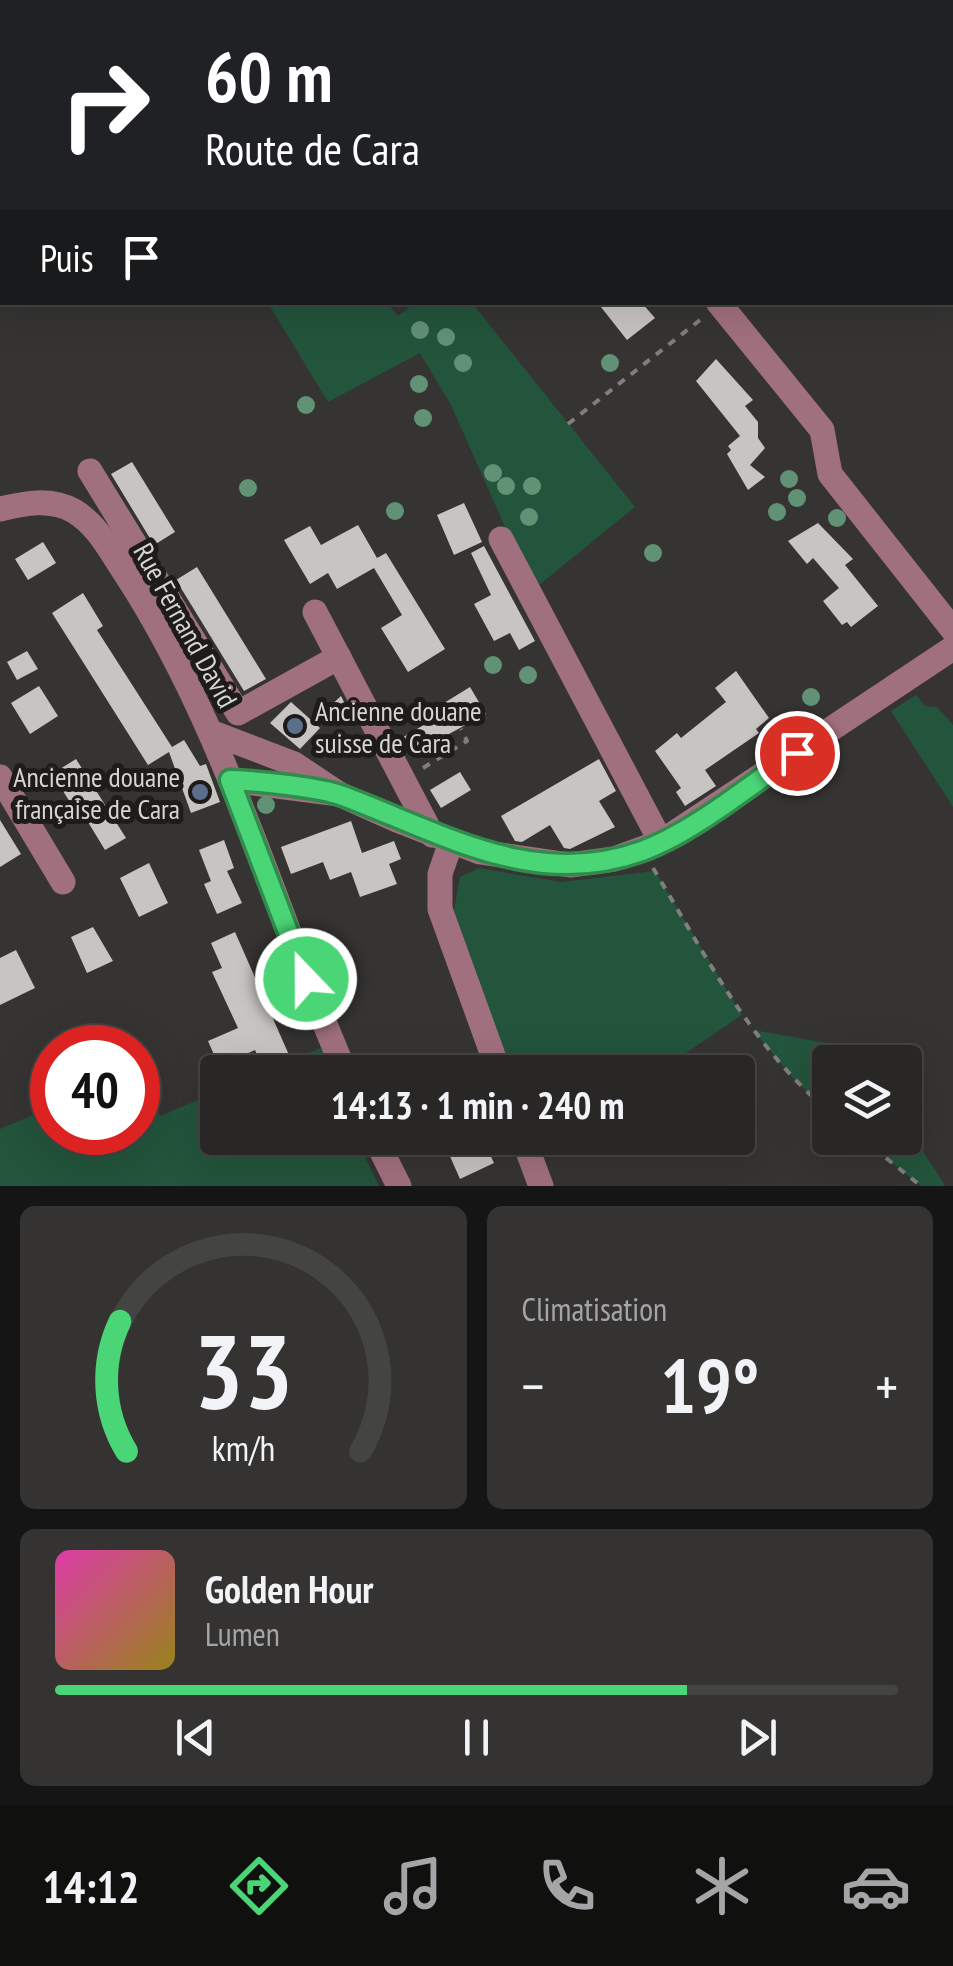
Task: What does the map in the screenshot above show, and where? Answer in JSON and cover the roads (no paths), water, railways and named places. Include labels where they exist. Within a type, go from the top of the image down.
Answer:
[{"type":"street","points":[[720,305],[822,430],[830,474],[953,630]]},
{"type":"street","points":[[90,472],[238,713],[339,657]]},
{"type":"street","name":"Rue Fernand David","points":[[0,509],[27,503],[59,505],[92,526],[145,604],[212,733],[338,1055]]},
{"type":"street","points":[[502,539],[652,846]]},
{"type":"street","points":[[314,612],[403,779],[442,838],[440,909],[494,1055]]},
{"type":"street","points":[[212,733],[302,768],[339,794],[442,838],[505,858],[555,865],[600,862],[652,846],[953,648]]},
{"type":"street","points":[[0,778],[63,882]]},
{"type":"street","points":[[230,780],[339,794]]},
{"type":"street","points":[[384,1155],[399,1186]]},
{"type":"street","points":[[529,1155],[541,1186]]},
{"type":"place","name":"Ancienne douane suisse de Cara","points":[[295,726]]},
{"type":"place","name":"Ancienne douane française de Cara","points":[[200,792]]}]
